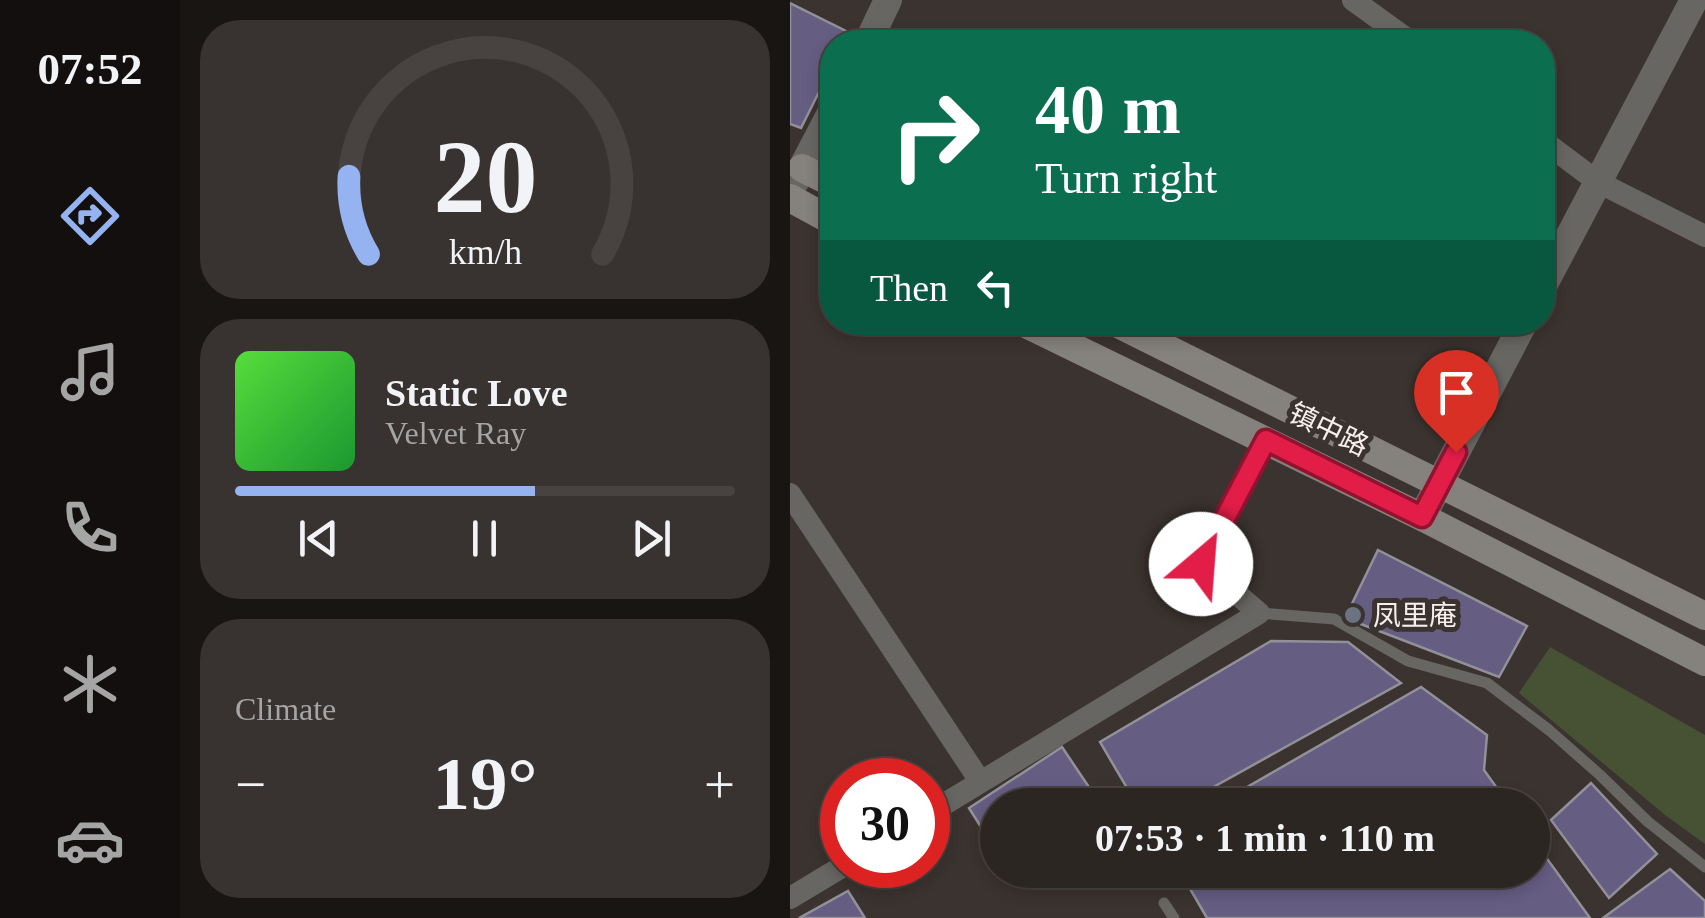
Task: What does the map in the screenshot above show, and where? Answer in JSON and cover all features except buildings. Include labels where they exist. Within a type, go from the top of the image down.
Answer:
[{"type":"main road","points":[[794,186],[820,184]]},
{"type":"main road","points":[[794,186],[820,210]]},
{"type":"main road","points":[[1049,335],[1422,517],[1705,662]]},
{"type":"main road","name":"镇中路","points":[[1140,335],[1705,616]]},
{"type":"street","points":[[874,30],[888,0]]},
{"type":"street","points":[[1354,0],[1395,30]]},
{"type":"street","points":[[1555,263],[1694,0]]},
{"type":"street","points":[[794,186],[820,135]]},
{"type":"street","points":[[1555,150],[1598,182],[1705,236]]},
{"type":"street","points":[[1422,517],[1517,335]]},
{"type":"street","points":[[950,800],[1259,613],[1201,564],[1266,440]]},
{"type":"street","points":[[794,511],[980,781]]},
{"type":"street","points":[[794,888],[820,876]]},
{"type":"lane","points":[[1259,613],[1334,619],[1408,661],[1488,684],[1549,730],[1646,821],[1705,867]]},
{"type":"lane","points":[[1164,904],[1174,918]]},
{"type":"green space","points":[[1550,647],[1705,735],[1705,844],[1519,693]]},
{"type":"place","name":"凤里庵","points":[[1353,615]]},
{"type":"route","points":[[1201,564],[1266,440],[1422,517],[1456,452]]}]
